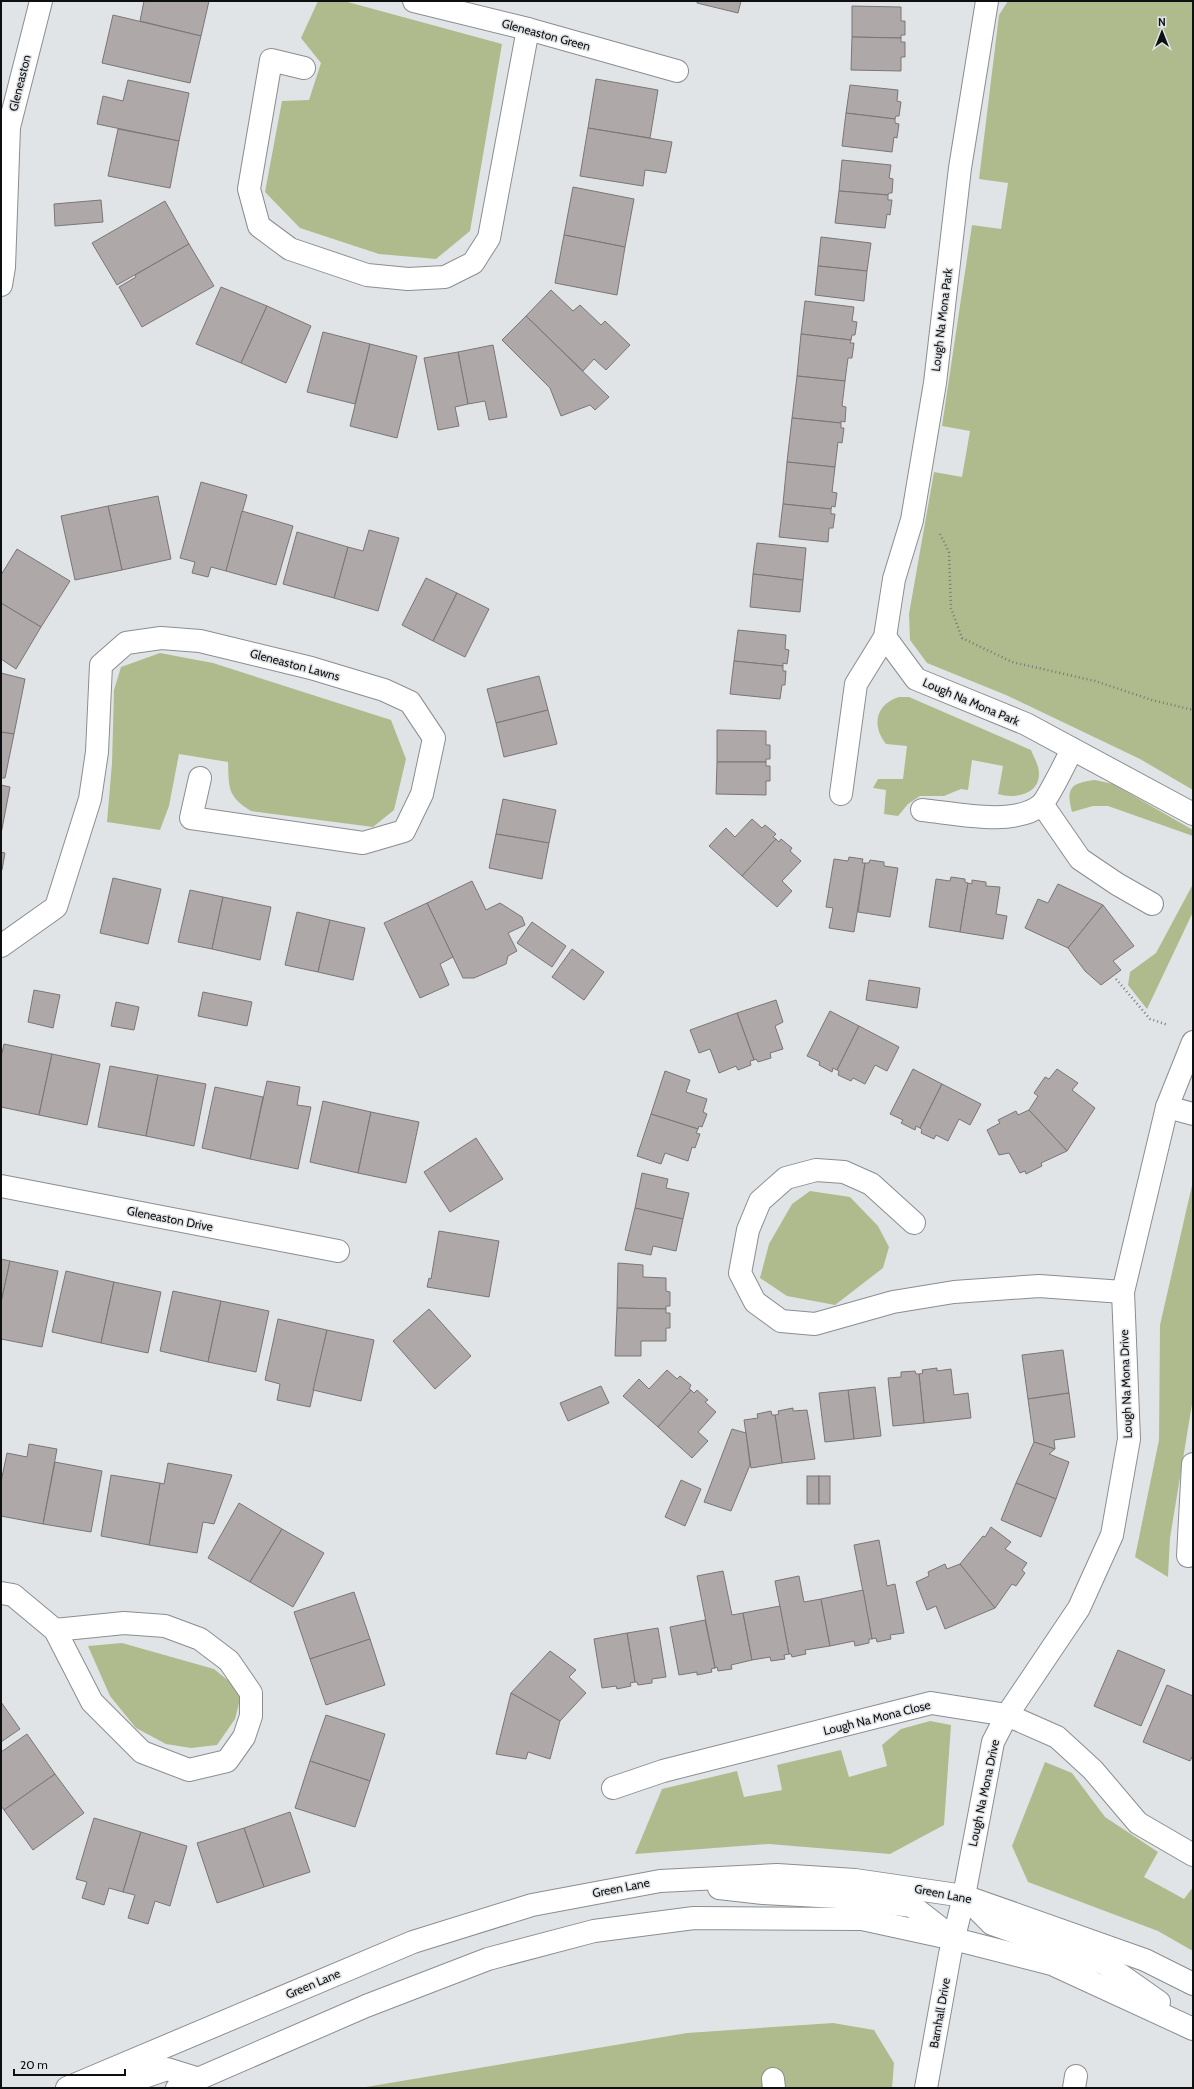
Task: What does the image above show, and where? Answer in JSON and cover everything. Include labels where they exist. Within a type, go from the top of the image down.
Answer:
[{"type":"street","name":"Gleneaston","points":[[2,273],[9,127],[41,1]]},
{"type":"street","name":"Gleneaston Green","points":[[414,1],[528,29],[678,71]]},
{"type":"street","name":"Lough Na Mona Park","points":[[841,794],[856,684],[885,637],[894,579],[912,520],[935,383],[960,168],[987,1]]},
{"type":"street","points":[[304,68],[271,60],[249,189],[259,226],[290,249],[367,275],[408,279],[445,277],[473,263],[489,238],[528,29]]},
{"type":"street","name":"Lough Na Mona Park","points":[[885,637],[916,679],[1026,724],[1193,814]]},
{"type":"street","name":"Gleneaston Lawns","points":[[1,946],[56,907],[90,799],[97,752],[101,665],[126,643],[161,638],[200,641],[311,668],[369,685],[410,702],[434,738],[422,794],[404,831],[363,843],[191,818],[200,778]]},
{"type":"street","points":[[922,810],[995,817],[1025,814],[1042,804],[1072,749]]},
{"type":"street","points":[[1042,804],[1080,859],[1117,884],[1152,904]]},
{"type":"street","name":"Lough Na Mona Drive","points":[[954,1939],[964,1896],[993,1742],[1006,1715],[1079,1608],[1112,1535],[1129,1439],[1123,1292],[1167,1107],[1193,1042]]},
{"type":"street","points":[[1167,1107],[1193,1114]]},
{"type":"street","points":[[914,1222],[870,1184],[844,1172],[816,1170],[786,1178],[760,1202],[748,1230],[740,1273],[755,1302],[781,1321],[815,1324],[893,1302],[954,1292],[1039,1286],[1123,1292]]},
{"type":"street","name":"Gleneaston Drive","points":[[1,1186],[338,1251]]},
{"type":"street","points":[[1188,1556],[1193,1464]]},
{"type":"street","points":[[1,1592],[13,1595],[55,1630],[92,1702],[142,1752],[189,1770],[227,1762],[244,1737],[251,1716],[251,1693],[229,1661],[200,1639],[166,1626],[124,1623],[55,1630]]},
{"type":"street","name":"Lough Na Mona Close","points":[[613,1788],[663,1771],[931,1703],[1006,1715],[1057,1737],[1093,1770],[1138,1823],[1193,1855]]},
{"type":"street","name":"Green Lane","points":[[67,2088],[413,1942],[532,1905],[660,1881],[777,1875],[855,1880],[964,1896],[1145,1960],[1193,1984]]},
{"type":"street","points":[[660,1881],[763,1893],[838,1897],[912,1906],[954,1939]]},
{"type":"street","points":[[964,1896],[992,1924],[1105,1964],[1193,2026]]},
{"type":"street","points":[[177,2088],[366,2006],[488,1959],[594,1931],[694,1918],[862,1919],[954,1939],[1052,1964],[1193,2029]]},
{"type":"street","name":"Barnhall Drive","points":[[926,2088],[954,1939]]},
{"type":"street","points":[[98,2088],[121,2085],[167,2069],[199,2079]]},
{"type":"path","points":[[912,520],[939,531],[949,552],[951,608],[962,638],[1012,662],[1095,681],[1152,700],[1193,710]]},
{"type":"path","points":[[1116,979],[1150,1019],[1171,1027]]},
{"type":"green space","points":[[318,1],[344,1],[502,44],[470,231],[436,259],[379,254],[300,228],[265,192],[282,101],[309,100],[321,63],[301,38]]},
{"type":"green space","points":[[1008,1],[1193,1],[1193,790],[1140,759],[1006,695],[927,663],[910,640],[909,614],[934,472],[962,477],[970,431],[942,426],[972,225],[1001,229],[1008,183],[979,179],[999,15]]},
{"type":"green space","points":[[160,653],[213,663],[391,720],[406,759],[394,810],[373,827],[251,811],[237,801],[233,796],[229,785],[228,762],[179,754],[169,806],[160,830],[107,822],[112,763],[114,690],[121,667]]},
{"type":"green space","points":[[899,697],[909,697],[1031,750],[1039,771],[1038,781],[1035,787],[1024,794],[1011,796],[998,794],[1003,766],[972,760],[968,790],[961,789],[944,796],[920,796],[908,804],[898,816],[884,814],[886,790],[873,788],[878,779],[903,779],[907,746],[886,744],[878,730],[877,723],[878,716],[885,705],[891,700]]},
{"type":"green space","points":[[1095,780],[1113,784],[1193,830],[1193,836],[1108,806],[1093,806],[1072,812],[1070,792],[1072,788],[1080,783]]},
{"type":"green space","points":[[1193,884],[1193,912],[1147,1009],[1128,985],[1130,972],[1156,953]]},
{"type":"green space","points":[[1193,1181],[1193,1398],[1170,1538],[1168,1577],[1135,1557],[1159,1440],[1160,1325]]},
{"type":"green space","points":[[810,1191],[850,1197],[878,1226],[889,1247],[883,1268],[835,1305],[787,1296],[760,1278],[769,1244],[792,1204]]},
{"type":"green space","points":[[122,1643],[214,1669],[242,1692],[235,1719],[217,1745],[191,1748],[166,1744],[136,1728],[110,1696],[88,1646]]},
{"type":"green space","points":[[930,1721],[951,1725],[944,1825],[890,1854],[769,1844],[635,1854],[662,1789],[737,1771],[744,1797],[782,1790],[777,1765],[841,1750],[849,1777],[887,1766],[882,1745],[901,1729]]},
{"type":"green space","points":[[1045,1762],[1072,1773],[1105,1817],[1158,1852],[1144,1877],[1184,1899],[1193,1887],[1193,1951],[1158,1931],[1028,1882],[1012,1846]]},
{"type":"green space","points":[[833,2023],[874,2030],[894,2063],[892,2088],[360,2088],[687,2033]]},
{"type":"building","points":[[144,1],[209,1],[201,36],[140,21]]},
{"type":"building","points":[[697,1],[741,1],[738,13],[697,3]]},
{"type":"building","points":[[852,6],[901,7],[901,21],[905,21],[905,35],[901,35],[901,38],[852,37]]},
{"type":"building","points":[[113,15],[201,36],[190,83],[102,63]]},
{"type":"building","points":[[852,37],[901,38],[901,42],[905,42],[905,57],[901,57],[901,71],[851,70]]},
{"type":"building","points":[[596,79],[658,90],[650,138],[588,128]]},
{"type":"building","points":[[128,80],[189,93],[179,141],[97,124],[103,96],[123,101]]},
{"type":"building","points":[[850,85],[898,90],[897,101],[901,102],[899,116],[896,116],[895,119],[846,113]]},
{"type":"building","points":[[846,113],[895,119],[895,123],[899,124],[897,138],[894,137],[892,152],[842,146]]},
{"type":"building","points":[[588,128],[672,142],[666,173],[645,170],[643,186],[580,176]]},
{"type":"building","points":[[118,129],[179,141],[170,188],[108,176]]},
{"type":"building","points":[[842,160],[891,165],[889,178],[893,179],[892,193],[889,193],[888,195],[839,191]]},
{"type":"building","points":[[573,187],[634,199],[625,247],[564,235]]},
{"type":"building","points":[[839,191],[888,195],[888,200],[892,200],[890,215],[887,214],[885,228],[835,223]]},
{"type":"building","points":[[101,200],[103,222],[55,226],[54,204]]},
{"type":"building","points":[[165,201],[189,244],[117,285],[92,243]]},
{"type":"building","points":[[564,235],[625,247],[617,295],[555,283]]},
{"type":"building","points":[[821,237],[871,243],[867,271],[818,266]]},
{"type":"building","points":[[189,244],[214,286],[142,327],[119,287],[136,277],[135,275]]},
{"type":"building","points":[[818,266],[867,271],[864,301],[815,295]]},
{"type":"building","points":[[221,287],[267,306],[241,363],[196,344]]},
{"type":"building","points":[[551,290],[573,311],[580,305],[601,325],[605,321],[630,345],[606,370],[594,359],[583,371],[526,316]]},
{"type":"building","points":[[805,301],[854,307],[852,321],[857,322],[855,335],[852,335],[851,340],[801,334]]},
{"type":"building","points":[[267,306],[311,326],[286,383],[241,363]]},
{"type":"building","points":[[526,316],[609,397],[595,410],[590,405],[561,416],[550,388],[502,340]]},
{"type":"building","points":[[323,332],[370,344],[355,404],[307,392]]},
{"type":"building","points":[[801,334],[851,340],[850,343],[854,343],[852,358],[848,358],[845,381],[797,376]]},
{"type":"building","points":[[370,344],[417,356],[397,438],[350,426]]},
{"type":"building","points":[[493,345],[507,417],[489,420],[485,401],[468,404],[458,352]]},
{"type":"building","points":[[458,352],[468,404],[455,407],[459,426],[438,430],[424,358]]},
{"type":"building","points":[[797,376],[845,381],[842,406],[846,407],[845,422],[841,421],[841,423],[792,418]]},
{"type":"building","points":[[792,418],[841,423],[841,428],[844,428],[842,443],[838,442],[835,467],[787,462]]},
{"type":"building","points":[[787,462],[835,467],[832,492],[837,493],[835,507],[832,506],[831,509],[783,504]]},
{"type":"building","points":[[201,482],[247,495],[226,571],[211,567],[208,577],[192,573],[195,562],[180,558]]},
{"type":"building","points":[[158,496],[171,559],[122,570],[108,506]]},
{"type":"building","points":[[783,504],[831,509],[831,514],[835,514],[833,528],[829,528],[828,542],[779,537]]},
{"type":"building","points":[[108,506],[122,570],[75,580],[61,516]]},
{"type":"building","points":[[242,511],[293,526],[276,585],[226,571]]},
{"type":"building","points":[[369,530],[399,538],[378,611],[334,598],[348,547],[363,551]]},
{"type":"building","points":[[297,532],[348,547],[334,598],[283,584]]},
{"type":"building","points":[[757,543],[806,548],[803,580],[753,574]]},
{"type":"building","points":[[17,549],[70,581],[41,627],[1,603],[1,575]]},
{"type":"building","points":[[753,574],[803,580],[800,612],[750,607]]},
{"type":"building","points":[[426,578],[457,593],[433,641],[402,625]]},
{"type":"building","points":[[457,593],[489,609],[465,657],[433,641]]},
{"type":"building","points":[[1,603],[41,627],[16,669],[1,659]]},
{"type":"building","points":[[738,630],[786,635],[785,649],[789,650],[787,664],[783,663],[783,666],[734,661]]},
{"type":"building","points":[[734,661],[783,666],[783,671],[786,671],[785,685],[782,685],[780,699],[730,694]]},
{"type":"building","points":[[1,673],[25,679],[14,734],[1,732]]},
{"type":"building","points":[[539,676],[548,710],[496,723],[487,689]]},
{"type":"building","points":[[548,710],[557,744],[504,757],[496,723]]},
{"type":"building","points":[[717,730],[766,731],[766,745],[770,745],[770,759],[766,759],[766,762],[717,762]]},
{"type":"building","points":[[1,732],[14,734],[5,778],[1,778]]},
{"type":"building","points":[[717,762],[766,762],[766,766],[770,766],[770,781],[766,781],[766,795],[716,794]]},
{"type":"building","points":[[1,785],[10,787],[1,834]]},
{"type":"building","points":[[503,799],[556,810],[549,843],[496,834]]},
{"type":"building","points":[[752,819],[762,828],[765,825],[776,834],[773,837],[776,839],[742,876],[709,846],[726,828],[735,837]]},
{"type":"building","points":[[496,834],[549,843],[542,879],[489,868]]},
{"type":"building","points":[[776,839],[779,842],[781,839],[792,848],[790,851],[801,861],[782,881],[792,891],[777,907],[742,876]]},
{"type":"building","points":[[1,852],[5,853],[2,870],[1,870]]},
{"type":"building","points":[[849,857],[863,859],[862,863],[865,863],[854,932],[829,928],[833,908],[826,907],[834,859],[848,861]]},
{"type":"building","points":[[870,860],[884,862],[884,866],[898,868],[890,917],[858,912],[865,863],[869,863]]},
{"type":"building","points":[[951,877],[965,879],[965,882],[968,883],[960,932],[929,927],[936,879],[950,881]]},
{"type":"building","points":[[113,878],[161,889],[148,944],[100,933]]},
{"type":"building","points":[[972,880],[986,882],[986,886],[1000,887],[996,914],[1007,916],[1003,939],[960,932],[968,883],[972,884]]},
{"type":"building","points":[[472,881],[486,910],[500,903],[522,917],[525,925],[508,933],[517,951],[508,956],[506,964],[474,978],[463,978],[427,903]]},
{"type":"building","points":[[1058,884],[1103,905],[1068,948],[1025,928],[1038,899],[1048,903]]},
{"type":"building","points":[[190,890],[223,897],[212,949],[178,942]]},
{"type":"building","points":[[223,897],[271,907],[260,960],[212,949]]},
{"type":"building","points":[[427,903],[453,957],[440,964],[449,985],[420,998],[384,923]]},
{"type":"building","points":[[1103,905],[1134,946],[1113,961],[1121,970],[1101,985],[1085,971],[1068,948]]},
{"type":"building","points":[[297,912],[330,920],[318,972],[285,965]]},
{"type":"building","points":[[330,920],[365,928],[353,980],[318,972]]},
{"type":"building","points":[[532,922],[566,946],[552,967],[517,943]]},
{"type":"building","points":[[572,949],[604,972],[584,1000],[552,977]]},
{"type":"building","points":[[869,980],[920,988],[917,1008],[866,1000]]},
{"type":"building","points":[[34,990],[60,995],[53,1028],[28,1022]]},
{"type":"building","points":[[203,992],[252,1002],[247,1026],[198,1016]]},
{"type":"building","points":[[776,1000],[783,1022],[775,1026],[783,1049],[770,1053],[771,1058],[758,1062],[756,1059],[754,1060],[737,1013]]},
{"type":"building","points":[[116,1002],[139,1007],[134,1030],[111,1026]]},
{"type":"building","points":[[830,1011],[859,1026],[837,1070],[833,1068],[832,1072],[819,1065],[820,1062],[807,1056]]},
{"type":"building","points":[[737,1013],[754,1060],[750,1061],[751,1065],[738,1070],[736,1066],[719,1073],[710,1049],[699,1053],[690,1030]]},
{"type":"building","points":[[859,1026],[899,1047],[887,1071],[875,1065],[865,1084],[853,1078],[851,1081],[838,1075],[839,1071],[837,1070]]},
{"type":"building","points":[[4,1044],[52,1054],[39,1115],[1,1107],[1,1057]]},
{"type":"building","points":[[52,1054],[100,1064],[87,1125],[39,1115]]},
{"type":"building","points":[[110,1066],[158,1075],[146,1136],[98,1127]]},
{"type":"building","points":[[913,1069],[942,1084],[920,1128],[916,1126],[915,1130],[901,1123],[903,1120],[890,1114]]},
{"type":"building","points":[[1057,1069],[1078,1083],[1072,1090],[1095,1108],[1067,1151],[1029,1110],[1038,1096],[1034,1093],[1045,1077],[1049,1079]]},
{"type":"building","points":[[665,1071],[690,1080],[686,1092],[707,1099],[703,1112],[707,1114],[702,1127],[699,1126],[698,1129],[651,1114]]},
{"type":"building","points":[[158,1075],[206,1084],[194,1146],[146,1136]]},
{"type":"building","points":[[267,1081],[300,1087],[297,1105],[311,1107],[298,1169],[250,1159]]},
{"type":"building","points":[[942,1084],[981,1104],[970,1125],[959,1119],[948,1141],[936,1135],[934,1139],[921,1133],[922,1130],[920,1128]]},
{"type":"building","points":[[215,1087],[263,1097],[250,1159],[202,1148]]},
{"type":"building","points":[[323,1101],[371,1112],[358,1173],[310,1162]]},
{"type":"building","points":[[1029,1110],[1067,1151],[1041,1163],[1042,1166],[1026,1174],[1025,1171],[1020,1173],[1009,1153],[999,1155],[987,1130],[1000,1123],[998,1120],[1016,1111],[1018,1115]]},
{"type":"building","points":[[371,1112],[419,1122],[406,1183],[358,1173]]},
{"type":"building","points":[[651,1114],[698,1129],[696,1133],[700,1134],[695,1148],[692,1147],[688,1161],[665,1153],[661,1164],[637,1156]]},
{"type":"building","points":[[476,1138],[503,1179],[450,1212],[424,1172]]},
{"type":"building","points":[[642,1173],[668,1179],[666,1188],[689,1193],[683,1219],[635,1208]]},
{"type":"building","points":[[635,1208],[683,1219],[676,1251],[653,1246],[651,1255],[625,1250]]},
{"type":"building","points":[[439,1231],[499,1241],[489,1297],[427,1287],[429,1278],[431,1279]]},
{"type":"building","points":[[1,1259],[10,1261],[1,1303]]},
{"type":"building","points":[[10,1261],[58,1271],[42,1347],[1,1339],[1,1303]]},
{"type":"building","points":[[618,1263],[643,1265],[643,1277],[666,1278],[666,1291],[670,1292],[670,1306],[666,1306],[666,1309],[617,1308]]},
{"type":"building","points":[[66,1271],[114,1282],[101,1343],[52,1332]]},
{"type":"building","points":[[114,1282],[161,1292],[148,1353],[101,1343]]},
{"type":"building","points":[[173,1291],[221,1301],[208,1362],[160,1351]]},
{"type":"building","points":[[221,1301],[269,1311],[256,1372],[208,1362]]},
{"type":"building","points":[[617,1308],[666,1309],[666,1313],[670,1313],[670,1328],[666,1328],[666,1341],[641,1341],[641,1356],[615,1356]]},
{"type":"building","points":[[429,1309],[471,1356],[435,1389],[393,1341]]},
{"type":"building","points":[[278,1319],[327,1330],[310,1407],[277,1400],[280,1384],[265,1380]]},
{"type":"building","points":[[327,1330],[374,1340],[361,1401],[313,1390]]},
{"type":"building","points":[[1063,1350],[1069,1393],[1028,1399],[1022,1355]]},
{"type":"building","points":[[937,1368],[937,1371],[951,1369],[954,1395],[968,1393],[971,1418],[924,1423],[919,1374],[923,1373],[922,1370]]},
{"type":"building","points":[[667,1370],[677,1379],[680,1376],[691,1385],[689,1389],[691,1390],[658,1427],[623,1396],[639,1379],[649,1389]]},
{"type":"building","points":[[915,1371],[916,1374],[919,1374],[924,1423],[893,1426],[888,1378],[901,1377],[901,1372]]},
{"type":"building","points":[[601,1386],[609,1403],[568,1421],[560,1403]]},
{"type":"building","points":[[875,1387],[881,1436],[854,1439],[848,1390]]},
{"type":"building","points":[[691,1390],[694,1393],[697,1390],[708,1400],[705,1402],[716,1412],[698,1432],[708,1441],[692,1458],[658,1427]]},
{"type":"building","points":[[848,1390],[854,1439],[825,1442],[819,1393]]},
{"type":"building","points":[[1069,1393],[1075,1437],[1054,1440],[1055,1449],[1034,1442],[1028,1399]]},
{"type":"building","points":[[793,1408],[793,1411],[807,1410],[815,1459],[782,1463],[775,1415],[779,1414],[778,1411]]},
{"type":"building","points":[[771,1411],[772,1415],[775,1415],[782,1463],[751,1468],[744,1420],[758,1418],[757,1414]]},
{"type":"building","points":[[732,1429],[746,1433],[750,1465],[731,1511],[704,1502]]},
{"type":"building","points":[[1034,1442],[1055,1449],[1049,1454],[1069,1462],[1056,1499],[1016,1483]]},
{"type":"building","points":[[29,1444],[57,1449],[43,1524],[1,1516],[1,1482],[7,1453],[27,1457]]},
{"type":"building","points":[[55,1462],[102,1471],[91,1532],[43,1524]]},
{"type":"building","points":[[168,1463],[232,1475],[214,1524],[203,1522],[197,1553],[149,1545],[160,1483],[164,1484]]},
{"type":"building","points":[[111,1475],[160,1483],[149,1545],[101,1536]]},
{"type":"building","points":[[807,1476],[819,1476],[819,1504],[807,1504]]},
{"type":"building","points":[[819,1476],[830,1476],[830,1504],[819,1504]]},
{"type":"building","points":[[681,1480],[701,1489],[685,1526],[665,1517]]},
{"type":"building","points":[[1016,1483],[1056,1499],[1041,1537],[1001,1520]]},
{"type":"building","points":[[239,1503],[282,1529],[250,1582],[208,1558]]},
{"type":"building","points":[[991,1527],[1011,1542],[1005,1549],[1027,1563],[1022,1570],[1025,1573],[1016,1586],[1012,1584],[995,1608],[960,1564],[983,1536],[985,1537]]},
{"type":"building","points":[[282,1529],[324,1553],[293,1607],[250,1582]]},
{"type":"building","points":[[879,1540],[887,1586],[895,1584],[904,1633],[890,1635],[891,1639],[877,1642],[876,1638],[872,1639],[854,1545]]},
{"type":"building","points":[[945,1564],[947,1569],[960,1564],[995,1608],[945,1629],[936,1606],[927,1610],[916,1582],[929,1576],[928,1572]]},
{"type":"building","points":[[723,1571],[732,1615],[743,1613],[752,1660],[731,1665],[732,1669],[718,1671],[717,1667],[715,1668],[697,1576]]},
{"type":"building","points":[[799,1576],[804,1602],[821,1599],[830,1646],[805,1650],[806,1654],[792,1657],[791,1654],[789,1654],[775,1581]]},
{"type":"building","points":[[863,1590],[872,1639],[869,1639],[869,1643],[855,1646],[854,1641],[830,1646],[821,1599]]},
{"type":"building","points":[[354,1592],[370,1639],[310,1659],[294,1612]]},
{"type":"building","points":[[780,1606],[789,1654],[784,1655],[785,1659],[771,1661],[770,1657],[752,1660],[743,1613]]},
{"type":"building","points":[[705,1620],[715,1668],[711,1669],[712,1672],[697,1675],[697,1672],[679,1675],[670,1627]]},
{"type":"building","points":[[658,1628],[666,1677],[652,1679],[652,1683],[638,1685],[637,1682],[635,1682],[627,1633]]},
{"type":"building","points":[[627,1633],[635,1682],[630,1683],[631,1686],[617,1689],[616,1686],[602,1688],[594,1639]]},
{"type":"building","points":[[370,1639],[385,1685],[326,1705],[310,1659]]},
{"type":"building","points":[[1118,1650],[1165,1670],[1141,1726],[1094,1706]]},
{"type":"building","points":[[550,1651],[576,1670],[569,1677],[586,1693],[560,1721],[511,1693]]},
{"type":"building","points":[[1167,1685],[1193,1696],[1193,1755],[1190,1761],[1143,1742]]},
{"type":"building","points":[[511,1693],[560,1721],[550,1759],[528,1752],[526,1759],[496,1754]]},
{"type":"building","points":[[1,1702],[20,1729],[1,1742]]},
{"type":"building","points":[[326,1715],[385,1734],[370,1781],[310,1761]]},
{"type":"building","points":[[27,1734],[55,1774],[4,1810],[1,1806],[1,1752]]},
{"type":"building","points":[[310,1761],[370,1781],[355,1827],[295,1808]]},
{"type":"building","points":[[55,1774],[84,1813],[33,1850],[4,1810]]},
{"type":"building","points":[[290,1812],[310,1872],[264,1887],[244,1828]]},
{"type":"building","points":[[94,1818],[141,1832],[123,1892],[109,1888],[104,1905],[82,1898],[87,1882],[76,1879]]},
{"type":"building","points":[[244,1828],[264,1887],[217,1903],[197,1843]]},
{"type":"building","points":[[141,1832],[187,1846],[170,1906],[155,1901],[148,1924],[128,1918],[135,1895],[123,1892]]}]
